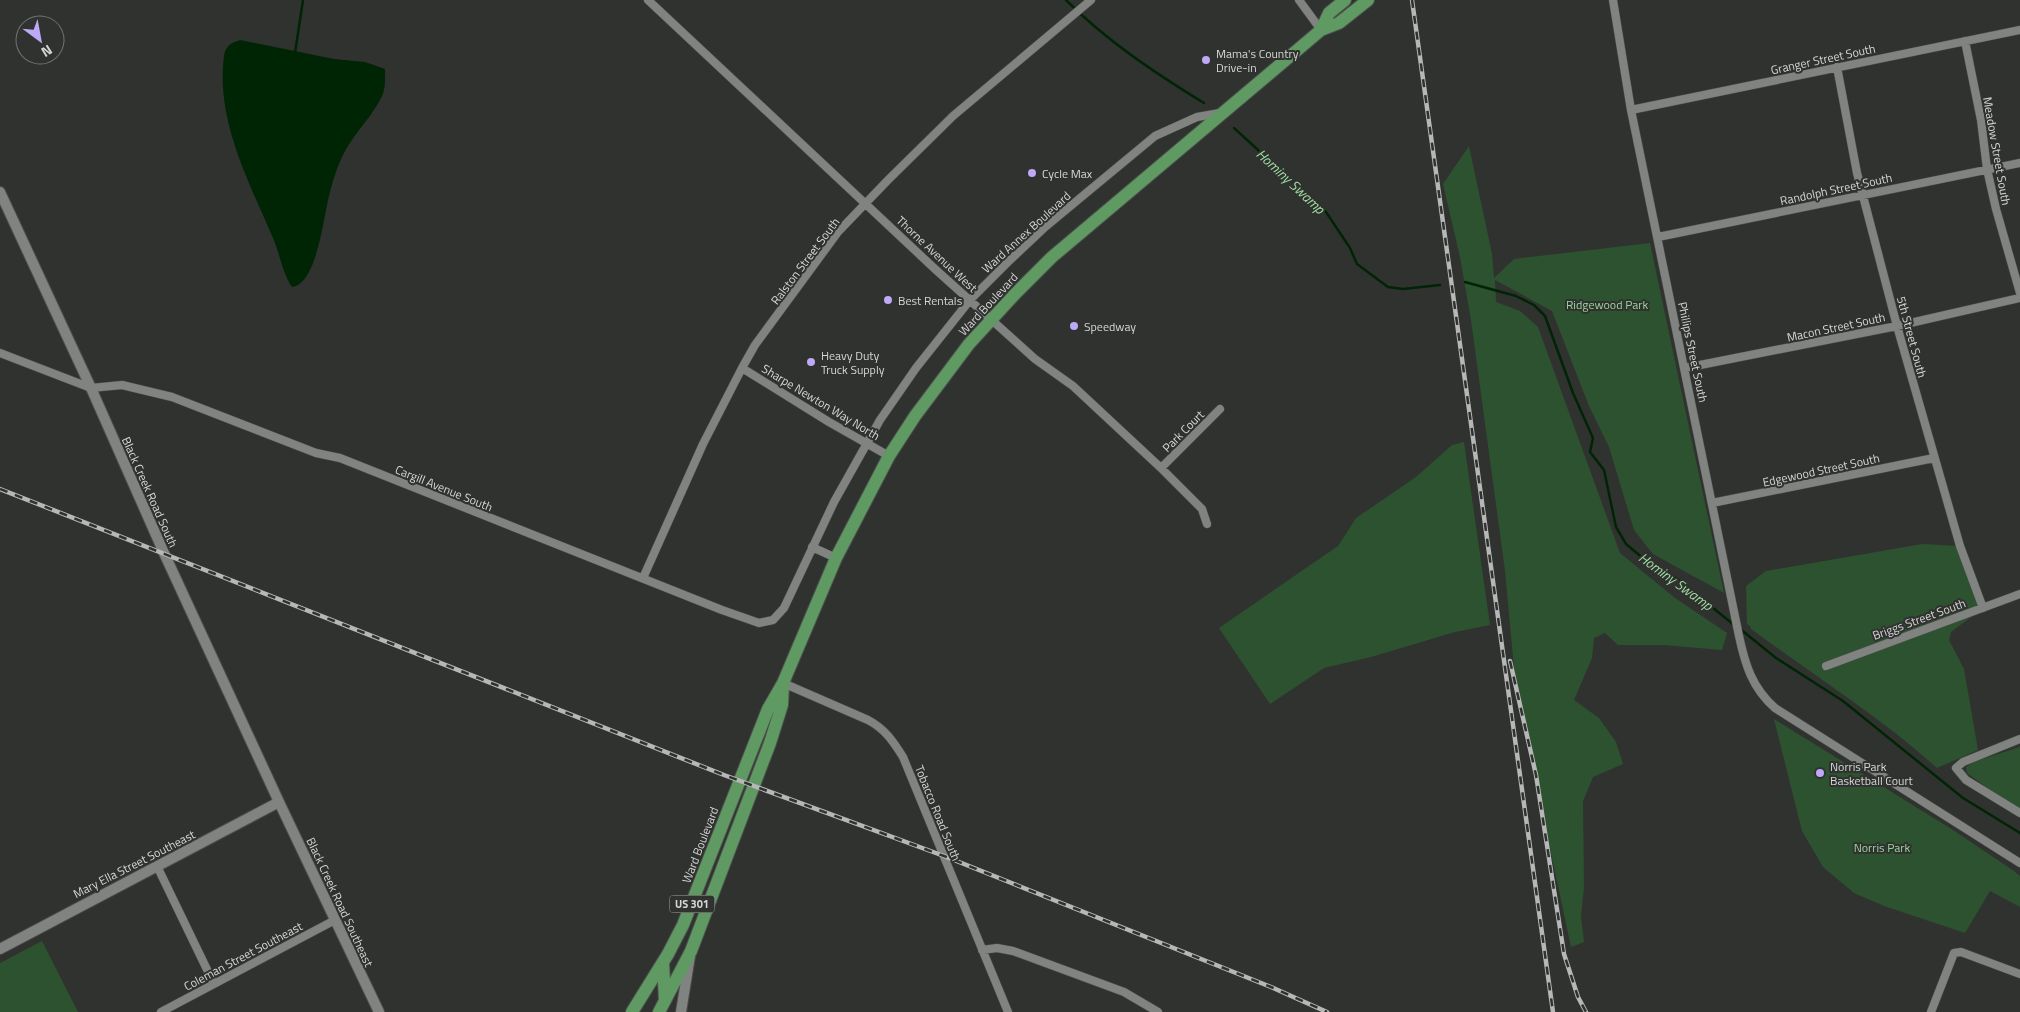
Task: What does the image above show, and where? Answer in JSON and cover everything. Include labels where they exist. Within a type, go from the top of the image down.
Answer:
[{"type":"highway","name":"Ward Boulevard","points":[[1321,30],[1329,13],[1345,0]]},
{"type":"highway","name":"Ward Boulevard","points":[[632,1012],[663,962],[694,897],[768,709],[783,683],[836,558],[889,456],[935,388],[991,320],[1059,251],[1321,30],[1340,23],[1368,0]]},
{"type":"highway","name":"Ward Boulevard","points":[[663,1008],[691,950],[770,744],[782,705],[783,683]]},
{"type":"highway","points":[[663,962],[663,1008]]},
{"type":"street","name":"Thorne Avenue West","points":[[648,0],[991,320],[1035,359],[1074,386],[1162,468],[1202,509],[1207,524]]},
{"type":"street","name":"Ralston Street South","points":[[643,578],[703,444],[742,368],[755,345],[838,232],[953,116],[1091,0]]},
{"type":"street","points":[[1299,0],[1321,30]]},
{"type":"street","name":"Phillips Street South","points":[[1613,0],[1632,110],[1684,368],[1743,654],[1749,674],[1756,687],[1774,708],[2020,863]]},
{"type":"street","name":"Granger Street South","points":[[1632,110],[2020,30]]},
{"type":"street","name":"Meadow Street South","points":[[1965,41],[1981,120],[1987,169],[1996,209],[2020,292]]},
{"type":"street","name":"5th Street South","points":[[1837,67],[1862,195],[1897,326],[1960,546],[1983,608]]},
{"type":"street","name":"Ward Annex Boulevard","points":[[812,547],[866,442],[916,368],[970,300],[1044,228],[1140,146],[1170,128],[1198,117],[1223,112]]},
{"type":"street","name":"Randolph Street South","points":[[1658,237],[2020,163]]},
{"type":"street","name":"Black Creek Road South","points":[[0,192],[279,802]]},
{"type":"street","name":"Macon Street South","points":[[1684,368],[1897,326],[2020,298]]},
{"type":"street","name":"Cargill Avenue South","points":[[0,353],[91,388],[122,385],[172,397],[316,453],[340,458],[756,622],[773,620],[784,608],[812,547]]},
{"type":"street","name":"Sharpe Newton Way North","points":[[742,368],[889,456]]},
{"type":"street","name":"Park Court","points":[[1162,468],[1220,409]]},
{"type":"street","name":"Edgewood Street South","points":[[1712,503],[1934,458]]},
{"type":"street","points":[[812,547],[836,558]]},
{"type":"street","name":"Briggs Street South","points":[[1826,666],[2020,594]]},
{"type":"street","name":"Tobacco Road South","points":[[783,683],[868,720],[879,726],[893,741],[903,757],[1008,1012]]},
{"type":"street","points":[[2020,739],[1963,762],[1956,768],[1966,780],[2020,814]]},
{"type":"street","name":"Mary Ella Street Southeast","points":[[0,949],[279,802]]},
{"type":"street","name":"Black Creek Road Southeast","points":[[279,802],[379,1012]]},
{"type":"street","points":[[157,866],[214,984]]},
{"type":"street","name":"Coleman Street Southeast","points":[[161,1012],[335,920]]},
{"type":"street","points":[[982,950],[997,948],[1013,951],[1124,992],[1158,1012]]},
{"type":"street","points":[[682,1012],[691,950]]},
{"type":"street","points":[[1931,1012],[1954,953],[1961,952],[2020,974]]},
{"type":"green space","name":"Ridgewood Park","points":[[1469,146],[1492,254],[1494,278],[1514,259],[1650,243],[1724,593],[1653,554],[1634,530],[1609,447],[1589,406],[1552,311],[1495,280],[1496,302],[1520,311],[1538,327],[1620,553],[1675,598],[1727,633],[1722,650],[1664,645],[1618,645],[1605,633],[1594,638],[1592,658],[1574,700],[1599,718],[1616,742],[1623,764],[1593,777],[1583,801],[1584,887],[1581,916],[1584,942],[1571,947],[1516,689],[1505,571],[1471,320],[1460,257],[1443,184]]},
{"type":"green space","points":[[1464,442],[1490,625],[1455,632],[1371,657],[1324,668],[1270,704],[1219,628],[1338,546],[1356,518],[1416,477],[1452,445]]},
{"type":"green space","points":[[1922,544],[1960,546],[1983,608],[1951,632],[1949,640],[1964,669],[1978,750],[1937,768],[1846,696],[1751,629],[1747,624],[1746,586],[1766,571]]},
{"type":"green space","name":"Norris Park","points":[[1774,719],[1953,830],[2014,871],[2020,876],[2020,907],[1990,891],[1965,933],[1884,906],[1854,893],[1823,867],[1802,831]]},
{"type":"green space","points":[[2020,747],[2020,812],[1967,773],[1966,767],[1976,761]]},
{"type":"green space","points":[[42,941],[78,1012],[0,1012],[0,963]]},
{"type":"shaded area","points":[[240,40],[334,59],[365,62],[385,69],[385,86],[382,96],[342,156],[330,192],[314,261],[301,283],[292,287],[246,176],[231,133],[226,111],[223,88],[224,54],[230,45]]},
{"type":"waterway","points":[[295,53],[303,0]]},
{"type":"waterway","name":"Hominy Swamp","points":[[1066,0],[1132,56],[1204,103]]},
{"type":"waterway","name":"Hominy Swamp","points":[[1234,128],[1326,212],[1350,248],[1357,264],[1388,287],[1403,289],[1440,285]]},
{"type":"waterway","name":"Hominy Swamp","points":[[1465,282],[1516,296],[1534,305],[1545,316],[1573,393],[1593,438],[1590,452],[1604,470],[1616,527],[1626,544],[1650,564],[1676,578],[1734,625]]},
{"type":"waterway","name":"Hominy Swamp","points":[[1739,628],[1776,658],[1843,701],[1963,798],[2020,833]]},
{"type":"railway","points":[[1412,0],[1553,1012]]},
{"type":"railway","points":[[0,489],[724,775],[944,856],[1271,987],[1327,1012]]},
{"type":"railway","points":[[1510,661],[1536,775],[1564,954],[1578,997],[1586,1012]]},
{"type":"place","name":"Mama's Country Drive-in","points":[[1206,60]]},
{"type":"place","name":"Cycle Max","points":[[1032,173]]},
{"type":"place","name":"Best Rentals","points":[[888,300]]},
{"type":"place","name":"Speedway","points":[[1074,326]]},
{"type":"place","name":"Heavy Duty Truck Supply","points":[[811,362]]},
{"type":"place","name":"Norris Park Basketball Court","points":[[1820,773]]}]
